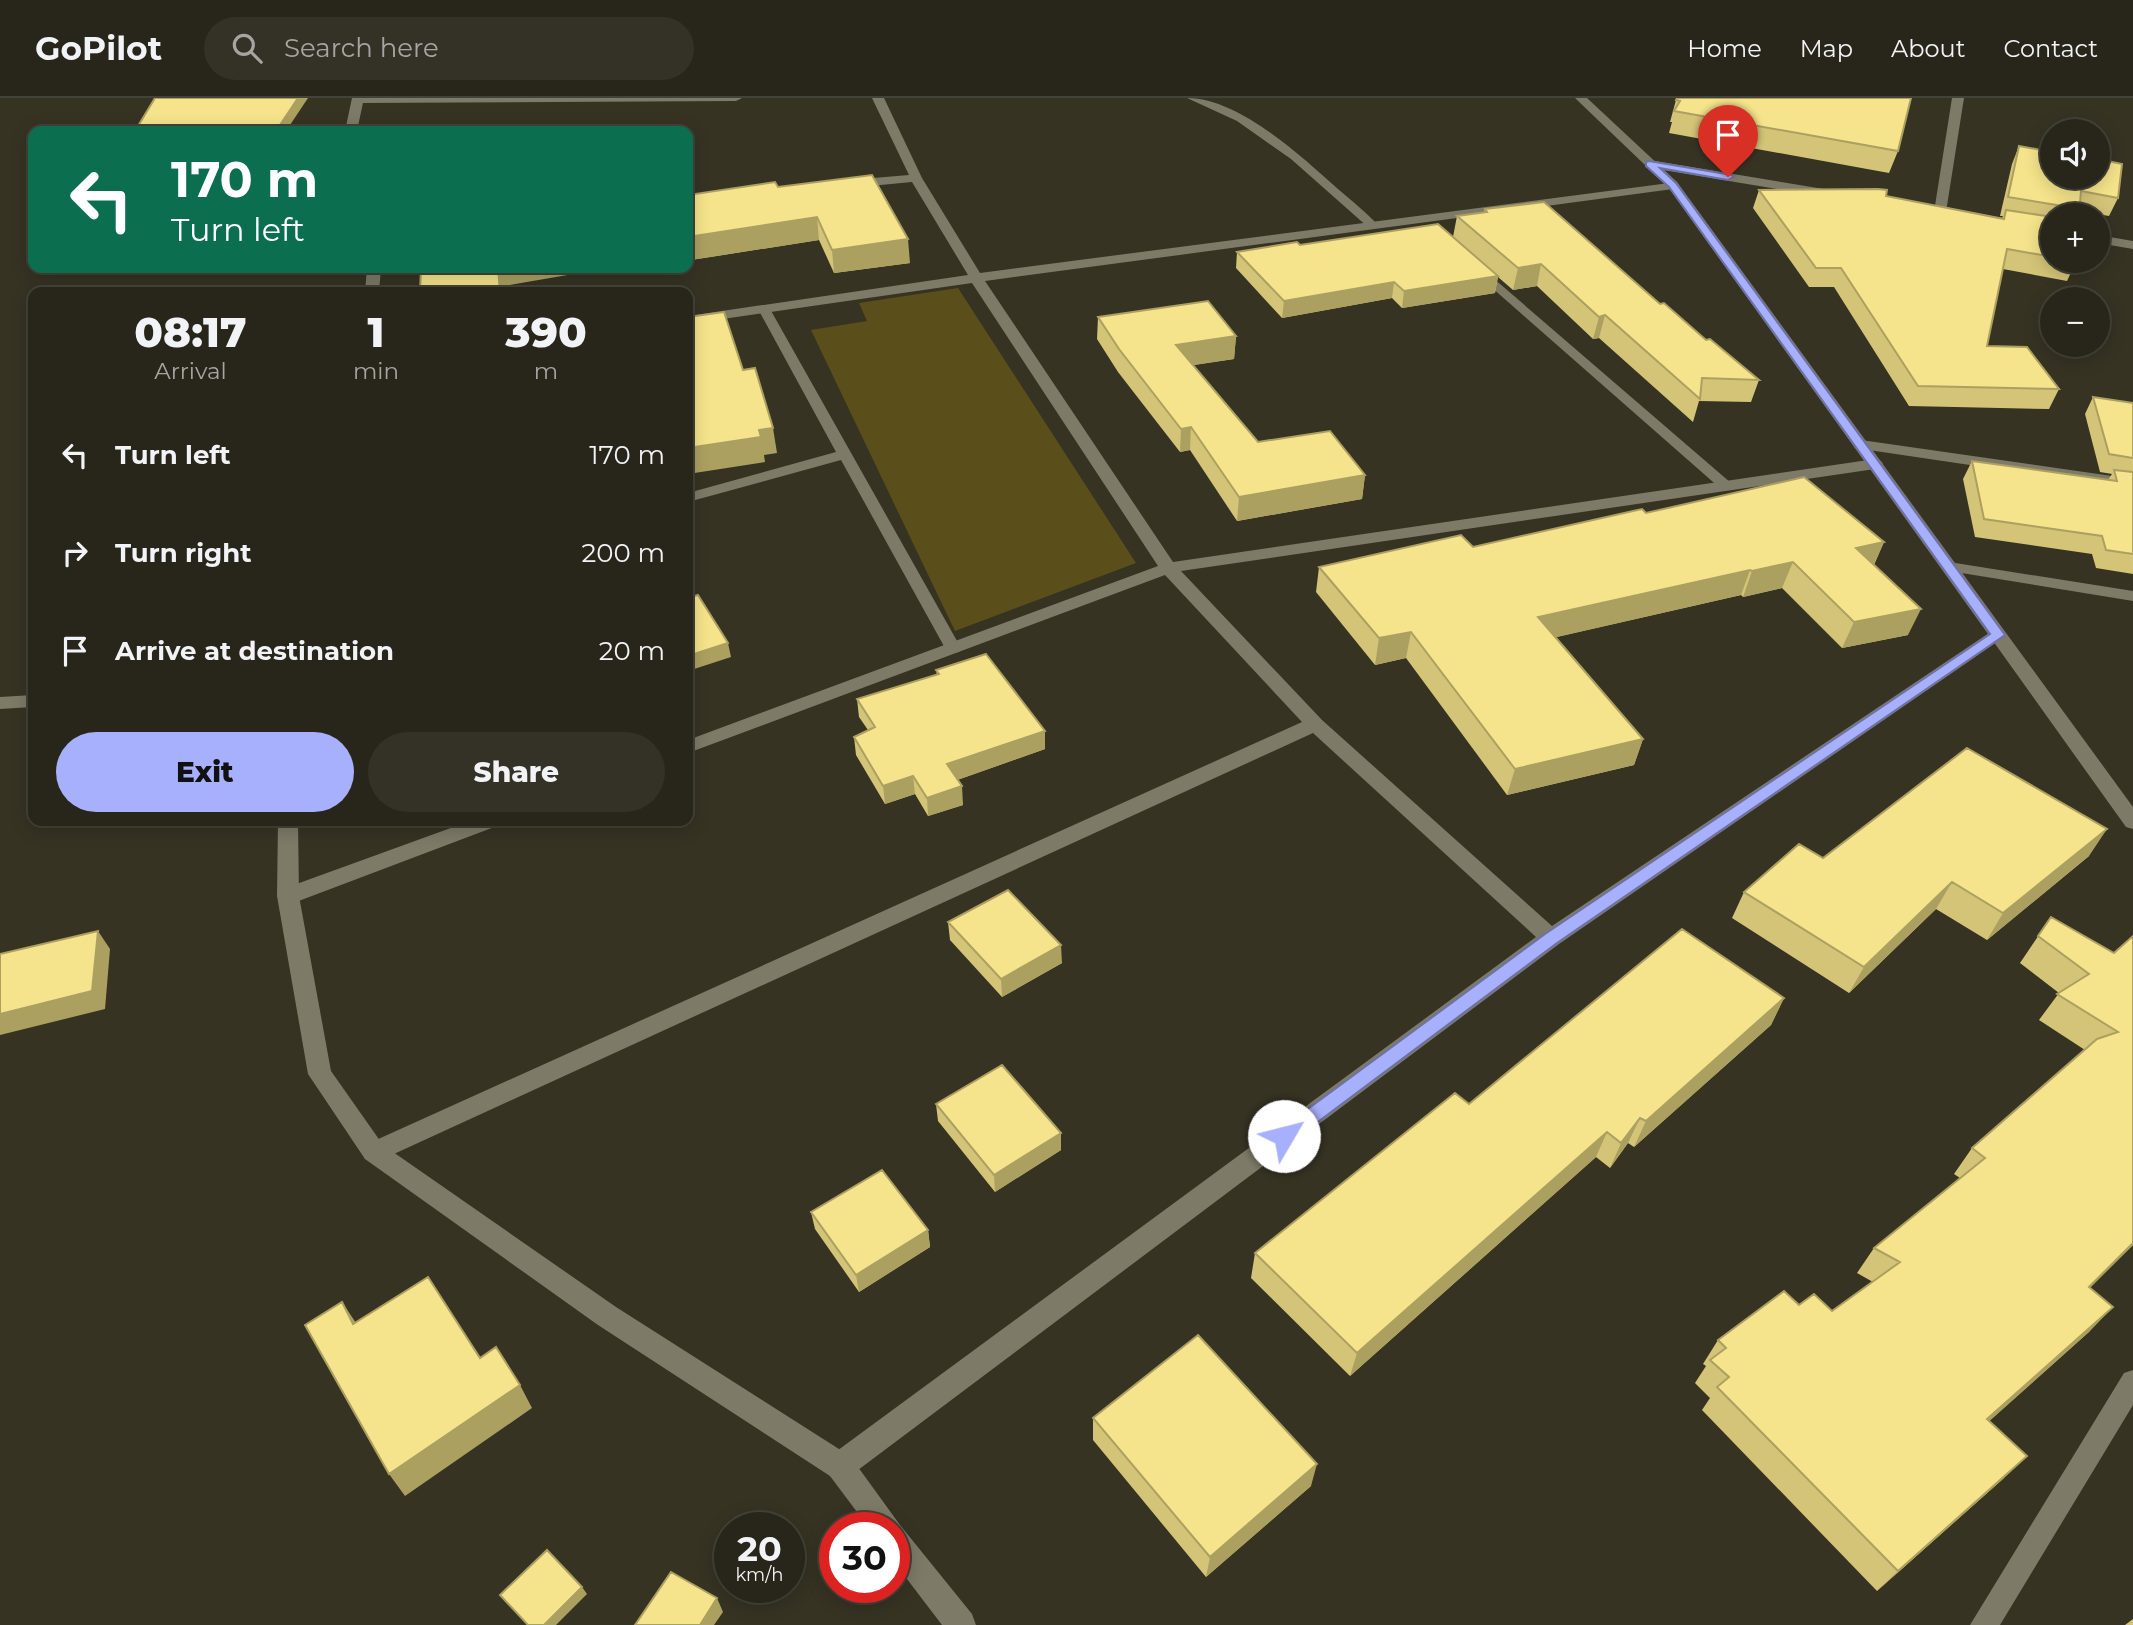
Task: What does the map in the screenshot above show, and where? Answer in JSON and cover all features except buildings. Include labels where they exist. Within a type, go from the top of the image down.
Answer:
[{"type":"street","points":[[352,126],[358,99],[736,98]]},
{"type":"street","points":[[878,98],[916,178],[976,278],[1168,568],[1315,724],[1551,939]]},
{"type":"street","points":[[1581,98],[1673,185],[2133,822]]},
{"type":"street","points":[[1939,212],[1958,98]]},
{"type":"street","points":[[1649,164],[1847,197]]},
{"type":"street","points":[[836,185],[916,178]]},
{"type":"street","points":[[693,319],[976,278],[1373,226],[1427,224],[1673,185]]},
{"type":"street","points":[[2110,241],[2133,245]]},
{"type":"street","points":[[1861,445],[2133,484]]},
{"type":"street","points":[[693,745],[1168,568],[1875,464]]},
{"type":"street","points":[[840,1466],[1551,939],[1998,635]]},
{"type":"street","points":[[0,702],[28,701]]},
{"type":"street","points":[[374,1152],[1315,724]]},
{"type":"street","points":[[288,826],[288,896],[320,1074],[374,1152],[607,1316],[840,1466],[875,1512]]},
{"type":"street","points":[[288,896],[477,826]]},
{"type":"street","points":[[910,1559],[961,1625]]},
{"type":"lane","points":[[1192,98],[1241,119],[1295,156],[1373,226]]},
{"type":"lane","points":[[1464,256],[1726,486]]},
{"type":"lane","points":[[764,309],[953,648]]},
{"type":"lane","points":[[693,497],[845,454]]},
{"type":"lane","points":[[1950,567],[2133,596]]},
{"type":"lane","points":[[1984,1625],[2133,1382]]},
{"type":"shaded area","points":[[958,288],[1136,563],[955,631],[811,330],[867,321],[859,303]]},
{"type":"route","points":[[1284,1136],[1551,939],[1998,635],[1673,185],[1649,164],[1728,177]]}]
